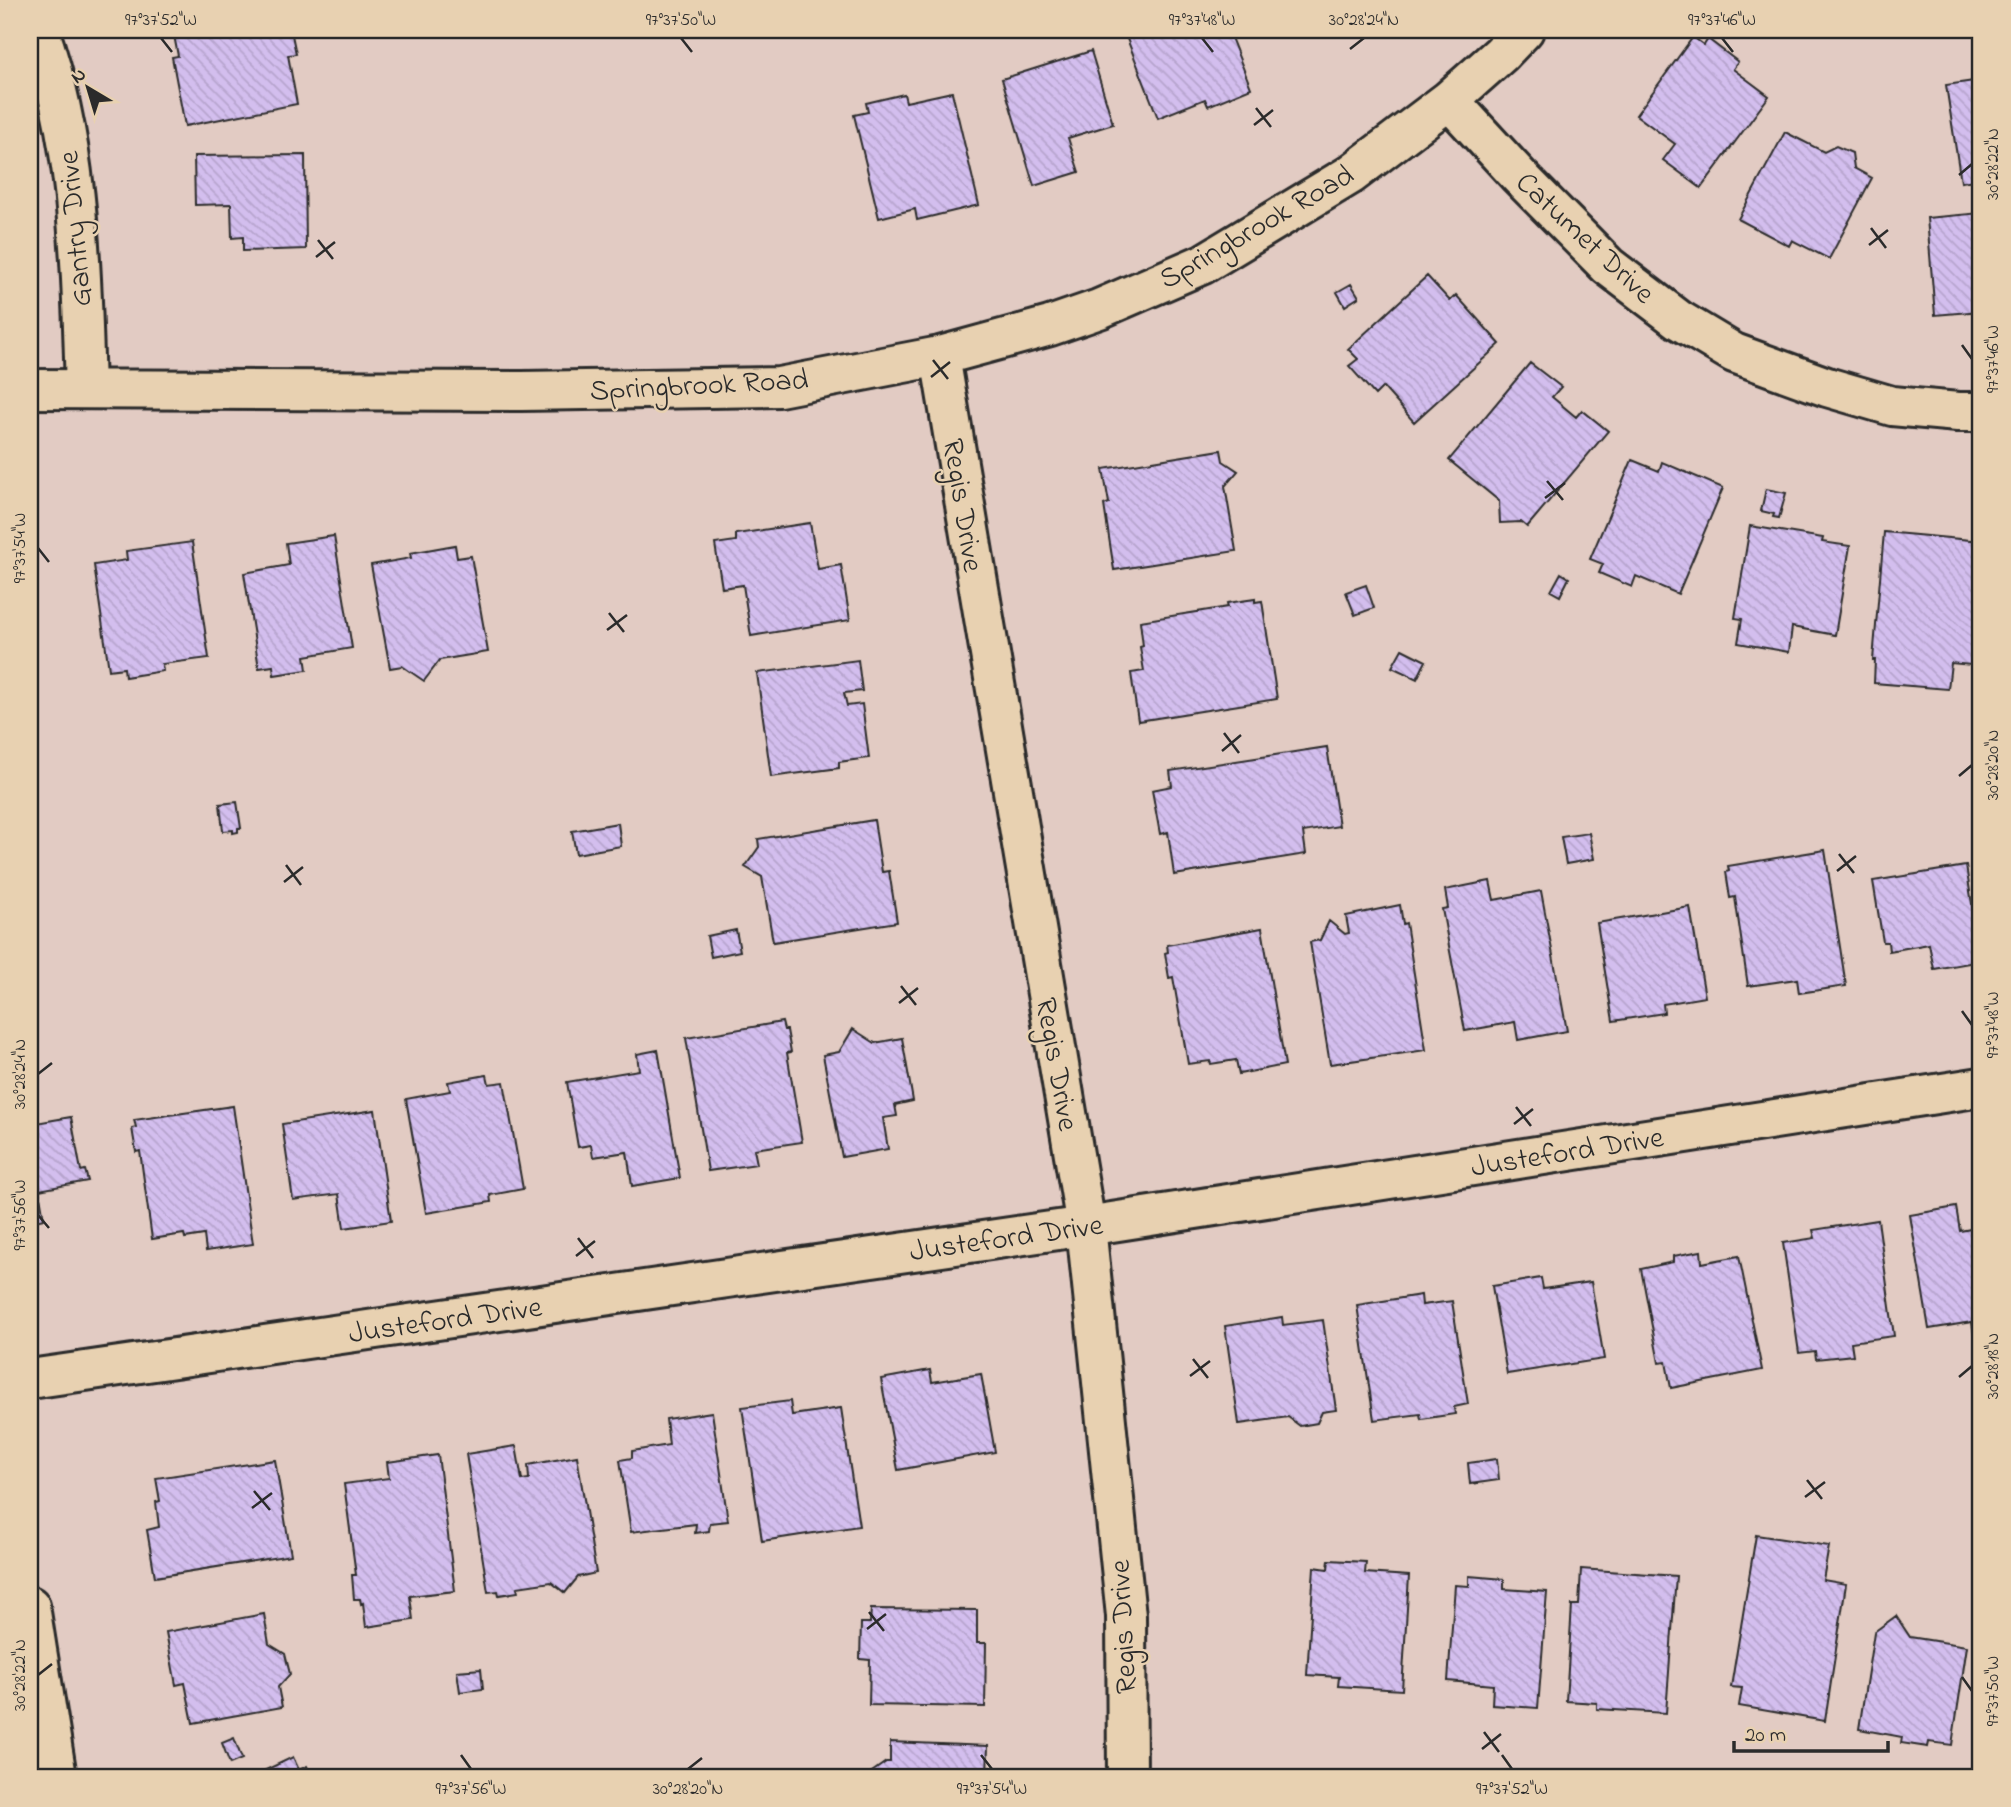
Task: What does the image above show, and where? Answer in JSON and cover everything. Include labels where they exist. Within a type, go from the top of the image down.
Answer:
[{"type":"street","name":"Gantry Drive","points":[[39,30],[62,109],[78,219],[85,389]]},
{"type":"street","name":"Springbrook Road","points":[[30,389],[522,391],[779,387],[940,356],[1039,329],[1098,309],[1203,264],[1350,175],[1449,100],[1524,30]]},
{"type":"street","name":"Catumet Drive","points":[[1449,100],[1608,266],[1690,327],[1734,352],[1827,387],[1892,406],[1981,412]]},
{"type":"street","name":"Regis Drive","points":[[940,356],[1086,1226],[1126,1616],[1127,1777]]},
{"type":"street","name":"Justeford Drive","points":[[30,1379],[1086,1226],[1981,1087]]},
{"type":"street","points":[[30,1606],[57,1777]]},
{"type":"building","points":[[173,30],[291,30],[296,54],[288,55],[297,104],[185,126],[172,57],[178,56]]},
{"type":"building","points":[[1228,30],[1251,88],[1208,106],[1205,99],[1158,118],[1124,31]]},
{"type":"building","points":[[1693,37],[1704,45],[1708,39],[1738,62],[1733,69],[1769,96],[1701,188],[1663,160],[1675,144],[1636,115]]},
{"type":"building","points":[[1091,51],[1113,124],[1068,138],[1079,172],[1034,186],[1002,79]]},
{"type":"building","points":[[1981,80],[1981,179],[1961,182],[1946,85]]},
{"type":"building","points":[[952,92],[979,205],[917,220],[915,209],[879,218],[854,115],[868,112],[866,103],[904,94],[906,102]]},
{"type":"building","points":[[1785,132],[1824,152],[1836,146],[1852,153],[1854,168],[1872,178],[1829,259],[1792,240],[1789,246],[1738,219]]},
{"type":"building","points":[[305,155],[306,249],[243,251],[243,237],[232,238],[231,204],[195,205],[194,156]]},
{"type":"building","points":[[1981,213],[1981,311],[1935,315],[1927,218]]},
{"type":"building","points":[[1427,276],[1450,301],[1456,295],[1500,344],[1414,422],[1383,387],[1375,395],[1349,366],[1358,359],[1348,349]]},
{"type":"building","points":[[1351,284],[1359,297],[1345,306],[1337,292]]},
{"type":"building","points":[[1530,363],[1561,387],[1552,397],[1576,417],[1582,410],[1608,431],[1527,527],[1521,522],[1500,523],[1499,501],[1449,460]]},
{"type":"building","points":[[1221,450],[1223,461],[1238,471],[1225,486],[1236,551],[1114,570],[1104,505],[1109,503],[1103,469]]},
{"type":"building","points":[[1632,460],[1659,471],[1662,462],[1723,488],[1678,594],[1636,576],[1632,587],[1599,573],[1603,564],[1590,559]]},
{"type":"building","points":[[1766,489],[1786,493],[1779,518],[1761,511]]},
{"type":"building","points":[[810,523],[818,569],[841,565],[850,620],[751,636],[743,585],[722,588],[715,544],[736,541],[736,534]]},
{"type":"building","points":[[1750,526],[1823,538],[1822,542],[1850,546],[1835,635],[1792,627],[1789,652],[1738,643],[1742,619],[1735,618]]},
{"type":"building","points":[[1884,532],[1981,541],[1981,666],[1951,663],[1948,689],[1874,683],[1873,660]]},
{"type":"building","points":[[334,536],[352,648],[305,656],[307,670],[274,675],[273,666],[259,668],[244,573],[289,565],[286,543]]},
{"type":"building","points":[[192,542],[209,658],[162,664],[163,671],[125,677],[124,668],[109,670],[94,565],[127,560],[126,551]]},
{"type":"building","points":[[455,545],[457,558],[471,556],[488,652],[440,660],[424,681],[402,666],[390,668],[371,565],[411,558],[410,553]]},
{"type":"building","points":[[1561,573],[1569,578],[1560,596],[1551,591]]},
{"type":"building","points":[[1366,585],[1374,608],[1355,615],[1346,592]]},
{"type":"building","points":[[1255,599],[1255,602],[1262,601],[1277,699],[1138,721],[1131,673],[1144,671],[1140,621],[1228,607],[1227,603]]},
{"type":"building","points":[[1402,649],[1426,661],[1417,679],[1392,667]]},
{"type":"building","points":[[858,660],[862,691],[844,693],[847,706],[862,704],[869,758],[839,762],[839,768],[771,777],[757,673]]},
{"type":"building","points":[[1327,747],[1339,826],[1303,832],[1306,854],[1174,875],[1168,832],[1160,834],[1152,790],[1172,786],[1170,771]]},
{"type":"building","points":[[237,802],[241,828],[233,833],[233,830],[223,831],[220,804]]},
{"type":"building","points":[[874,820],[882,872],[889,871],[897,922],[773,942],[762,877],[745,867],[759,847],[758,839]]},
{"type":"building","points":[[618,823],[621,846],[576,854],[572,831]]},
{"type":"building","points":[[1589,833],[1594,859],[1566,864],[1561,837]]},
{"type":"building","points":[[1825,850],[1846,986],[1799,993],[1797,979],[1748,986],[1735,897],[1730,898],[1726,872],[1729,871],[1728,866]]},
{"type":"building","points":[[1966,866],[1981,961],[1934,969],[1929,944],[1889,951],[1888,942],[1883,942],[1873,881]]},
{"type":"building","points":[[1490,881],[1494,900],[1541,891],[1567,1031],[1518,1040],[1515,1022],[1465,1031],[1442,909],[1448,908],[1445,890]]},
{"type":"building","points":[[1400,905],[1403,924],[1406,923],[1426,1050],[1330,1064],[1310,942],[1320,940],[1329,921],[1345,934],[1349,933],[1346,916]]},
{"type":"building","points":[[1690,907],[1705,997],[1663,1004],[1664,1013],[1613,1021],[1597,923]]},
{"type":"building","points":[[1262,928],[1285,1065],[1239,1074],[1236,1060],[1188,1064],[1173,977],[1169,978],[1165,953],[1168,952],[1167,945]]},
{"type":"building","points":[[736,930],[740,951],[711,957],[707,936]]},
{"type":"building","points":[[782,1022],[784,1030],[787,1030],[791,1052],[787,1053],[802,1142],[754,1149],[757,1164],[708,1171],[686,1038]]},
{"type":"building","points":[[853,1029],[875,1043],[902,1038],[913,1101],[895,1105],[897,1116],[883,1118],[888,1149],[842,1157],[823,1055],[839,1052]]},
{"type":"building","points":[[658,1050],[680,1178],[632,1186],[627,1152],[593,1157],[591,1145],[578,1147],[567,1082],[639,1070],[637,1054]]},
{"type":"building","points":[[487,1075],[489,1084],[504,1082],[523,1189],[490,1195],[491,1202],[426,1213],[406,1099],[450,1091],[448,1082]]},
{"type":"building","points":[[233,1106],[253,1244],[206,1251],[204,1235],[185,1238],[184,1234],[152,1239],[140,1151],[136,1152],[132,1128],[136,1127],[134,1120]]},
{"type":"building","points":[[375,1110],[391,1221],[344,1228],[339,1194],[293,1200],[282,1124]]},
{"type":"building","points":[[71,1117],[81,1171],[85,1170],[88,1181],[39,1190],[44,1219],[30,1222],[30,1124]]},
{"type":"building","points":[[1956,1207],[1960,1231],[1981,1227],[1981,1333],[1974,1334],[1972,1322],[1929,1329],[1910,1215]]},
{"type":"building","points":[[1878,1220],[1894,1336],[1851,1342],[1853,1355],[1816,1359],[1815,1351],[1799,1353],[1783,1243],[1815,1238],[1813,1230]]},
{"type":"building","points":[[1701,1251],[1702,1263],[1739,1256],[1762,1370],[1671,1388],[1666,1362],[1659,1363],[1641,1269],[1673,1262],[1673,1256]]},
{"type":"building","points":[[1541,1278],[1543,1289],[1591,1282],[1604,1359],[1507,1374],[1492,1286]]},
{"type":"building","points":[[1421,1295],[1422,1305],[1452,1301],[1468,1404],[1454,1407],[1455,1414],[1421,1419],[1420,1414],[1374,1420],[1357,1305]]},
{"type":"building","points":[[1282,1317],[1283,1325],[1323,1320],[1336,1410],[1322,1412],[1317,1423],[1300,1426],[1288,1417],[1239,1424],[1225,1326]]},
{"type":"building","points":[[930,1370],[932,1382],[981,1374],[995,1452],[898,1470],[881,1379]]},
{"type":"building","points":[[790,1401],[792,1415],[841,1408],[859,1526],[762,1541],[742,1407]]},
{"type":"building","points":[[712,1412],[728,1521],[710,1523],[709,1531],[695,1533],[696,1524],[631,1532],[620,1460],[632,1458],[632,1451],[669,1445],[666,1419]]},
{"type":"building","points":[[516,1446],[522,1480],[529,1479],[528,1465],[577,1456],[596,1573],[578,1577],[565,1593],[551,1582],[517,1587],[518,1592],[499,1595],[498,1591],[488,1592],[466,1454]]},
{"type":"building","points":[[438,1455],[455,1591],[410,1596],[413,1620],[366,1627],[363,1603],[361,1604],[360,1599],[354,1599],[352,1575],[356,1575],[344,1484],[389,1478],[387,1462]]},
{"type":"building","points":[[1497,1459],[1499,1480],[1470,1484],[1468,1463]]},
{"type":"building","points":[[275,1460],[291,1555],[155,1577],[147,1530],[159,1527],[156,1502],[160,1501],[156,1478]]},
{"type":"building","points":[[1756,1535],[1829,1546],[1823,1580],[1846,1584],[1825,1721],[1739,1706],[1742,1688],[1731,1687]]},
{"type":"building","points":[[1329,1560],[1366,1562],[1365,1573],[1409,1576],[1402,1690],[1338,1686],[1339,1677],[1307,1675],[1314,1567],[1328,1569]]},
{"type":"building","points":[[1581,1569],[1676,1576],[1666,1713],[1597,1709],[1597,1703],[1566,1701],[1572,1605],[1579,1605]]},
{"type":"building","points":[[1469,1576],[1504,1579],[1504,1589],[1547,1592],[1538,1708],[1492,1705],[1493,1685],[1448,1681],[1455,1585],[1469,1586]]},
{"type":"building","points":[[871,1609],[977,1610],[977,1643],[986,1643],[985,1707],[869,1705],[870,1660],[860,1659],[861,1623],[870,1623]]},
{"type":"building","points":[[264,1614],[269,1644],[285,1654],[290,1674],[278,1687],[282,1707],[193,1723],[185,1683],[176,1685],[166,1632]]},
{"type":"building","points":[[1896,1616],[1910,1637],[1967,1646],[1952,1745],[1929,1742],[1928,1747],[1901,1743],[1902,1737],[1859,1729],[1874,1632]]},
{"type":"building","points":[[481,1669],[483,1689],[460,1692],[457,1671]]},
{"type":"building","points":[[234,1738],[242,1759],[230,1764],[222,1743]]},
{"type":"building","points":[[890,1742],[988,1746],[987,1777],[856,1777],[869,1774],[890,1762]]},
{"type":"building","points":[[293,1757],[299,1770],[307,1766],[312,1777],[251,1777]]}]
